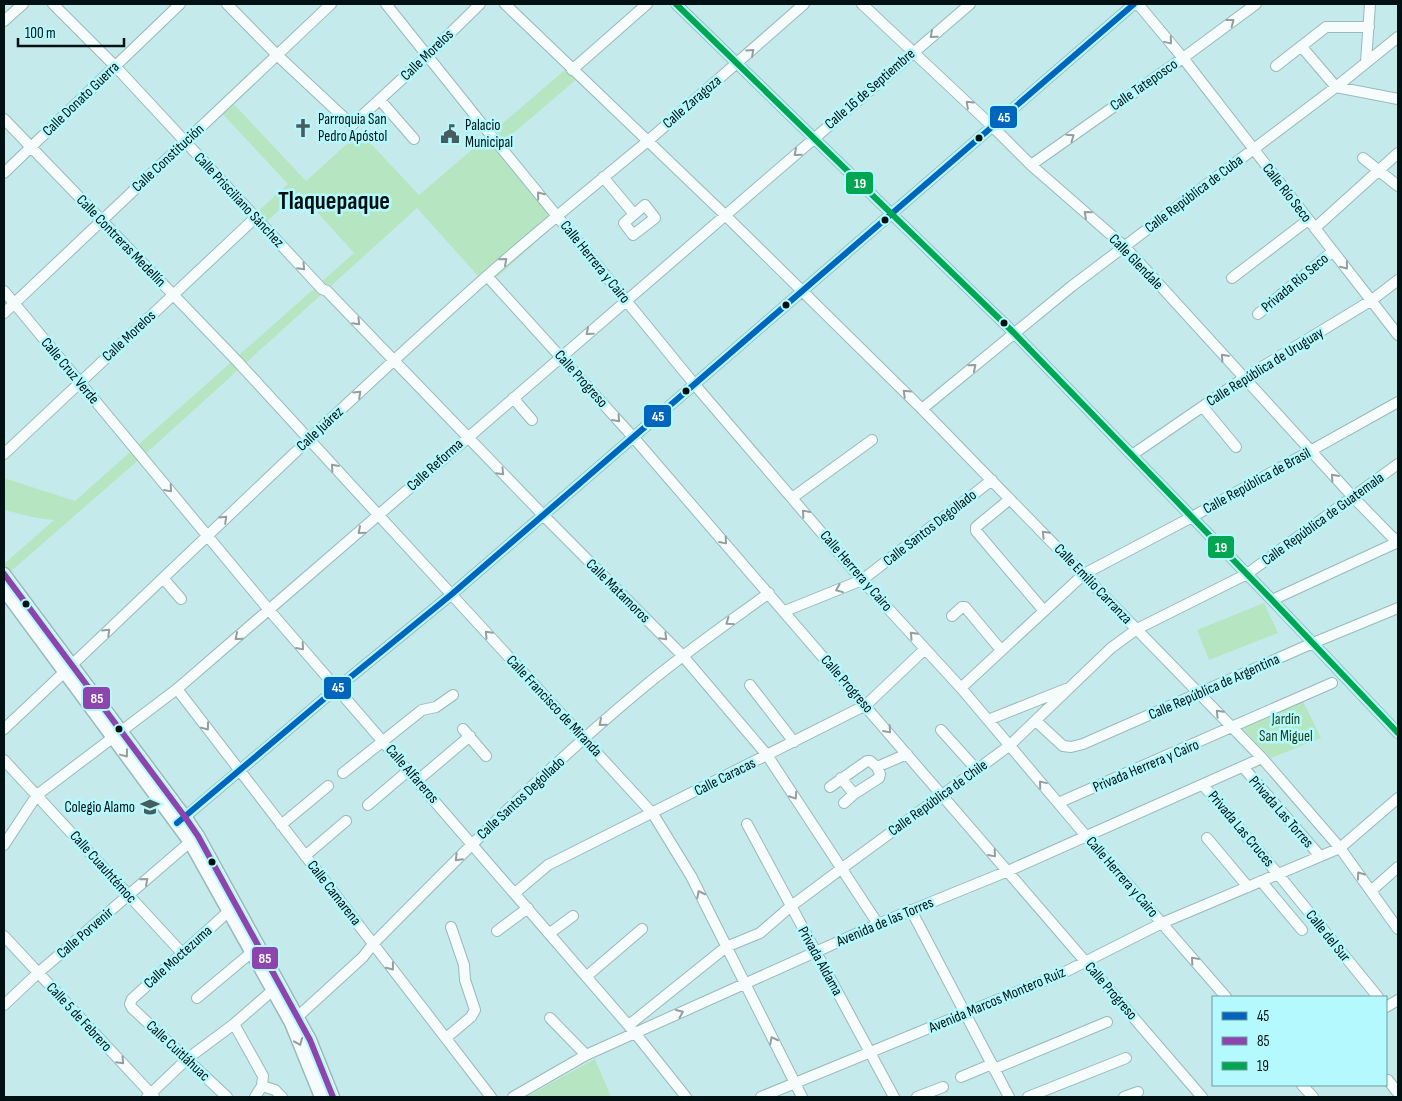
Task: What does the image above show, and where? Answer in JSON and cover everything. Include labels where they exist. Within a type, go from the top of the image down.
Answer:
[{"type":"main road","points":[[4,574],[68,669]]},
{"type":"main road","points":[[4,590],[68,669],[181,820],[223,881],[294,1020],[320,1097]]},
{"type":"main road","points":[[181,820],[190,842],[273,990],[310,1040],[333,1097]]},
{"type":"street","points":[[4,21],[23,4]]},
{"type":"street","name":"Calle Prisciliano Sánchez","points":[[52,4],[115,66],[322,289]]},
{"type":"street","name":"Calle Donato Guerra","points":[[4,173],[180,4]]},
{"type":"street","points":[[227,4],[277,55]]},
{"type":"street","name":"Calle Constitución","points":[[4,313],[331,4]]},
{"type":"street","name":"Calle Herrera y Cairo","points":[[386,4],[695,385],[862,580],[962,688],[1086,836],[1225,996]]},
{"type":"street","name":"Calle Morelos","points":[[277,55],[352,125],[480,4]]},
{"type":"street","name":"Calle Emilio Carranza","points":[[505,4],[922,409],[1262,758],[1340,848],[1398,929]]},
{"type":"street","points":[[572,70],[647,4]]},
{"type":"street","points":[[676,4],[1014,333],[1398,733]]},
{"type":"street","name":"Calle Zaragoza","points":[[648,141],[804,4]]},
{"type":"street","name":"Calle Glendale","points":[[862,4],[1031,165],[1124,247],[1396,543]]},
{"type":"street","name":"Calle 16 de Septiembre","points":[[725,216],[970,4]]},
{"type":"street","points":[[181,820],[452,594],[1136,4]]},
{"type":"street","name":"Calle Río Seco","points":[[1136,4],[1183,58],[1398,335]]},
{"type":"street","name":"Calle Tateposco","points":[[1031,165],[1256,4]]},
{"type":"street","points":[[1366,62],[1370,4]]},
{"type":"street","points":[[1276,66],[1326,28],[1369,28]]},
{"type":"street","name":"Calle República de Cuba","points":[[922,409],[1072,286],[1336,87],[1398,37]]},
{"type":"street","points":[[1301,46],[1336,87],[1398,99]]},
{"type":"street","points":[[380,100],[414,139]]},
{"type":"street","name":"Calle Contreras Medellín","points":[[4,119],[238,362]]},
{"type":"street","name":"Calle Juárez","points":[[4,729],[394,360],[556,215],[648,141]]},
{"type":"street","points":[[1232,278],[1312,224],[1398,154]]},
{"type":"street","points":[[1363,158],[1398,186]]},
{"type":"street","points":[[603,177],[634,214]]},
{"type":"street","name":"Calle Reforma","points":[[4,845],[37,795],[177,689],[379,515],[466,437],[725,216]]},
{"type":"street","name":"Calle Morelos","points":[[4,454],[255,218]]},
{"type":"street","name":"Privada Río Seco","points":[[1258,314],[1333,251]]},
{"type":"street","name":"Calle Progreso","points":[[487,276],[634,438],[785,611],[1202,1097]]},
{"type":"street","name":"Calle República de Uruguay","points":[[1132,455],[1244,378],[1372,300],[1398,280]]},
{"type":"street","name":"Calle Matamoros","points":[[322,289],[327,291],[466,437],[682,655],[767,755],[878,924]]},
{"type":"street","name":"Calle Cruz Verde","points":[[4,291],[137,452]]},
{"type":"street","name":"Calle Francisco de Miranda","points":[[238,362],[653,814],[690,876],[802,1097]]},
{"type":"street","points":[[512,398],[532,420]]},
{"type":"street","name":"Calle República de Brasil","points":[[962,688],[1084,574],[1192,517],[1398,402]]},
{"type":"street","points":[[1203,407],[1236,447]]},
{"type":"street","points":[[792,498],[872,440]]},
{"type":"street","name":"Calle Alfareros","points":[[137,452],[269,610],[587,976],[686,1097]]},
{"type":"street","name":"Calle República de Guatemala","points":[[1247,574],[1398,464]]},
{"type":"street","name":"Calle Santos Degollado","points":[[785,611],[862,580],[992,480]]},
{"type":"street","points":[[1010,499],[976,528],[976,531],[1044,611]]},
{"type":"street","points":[[1272,600],[1396,543]]},
{"type":"street","name":"Calle República de Chile","points":[[632,1029],[726,947],[760,933],[790,907],[841,868],[1010,746],[1111,648],[1136,630],[1247,574]]},
{"type":"street","points":[[163,578],[181,599]]},
{"type":"street","name":"Calle Santos Degollado","points":[[294,1020],[363,957],[373,944],[472,843],[584,738],[682,655],[769,593]]},
{"type":"street","points":[[952,616],[962,607],[965,607],[1002,650]]},
{"type":"street","name":"Calle República de Argentina","points":[[1036,721],[1063,746],[1071,747],[1083,744],[1313,643],[1398,608]]},
{"type":"street","name":"Calle Caracas","points":[[515,892],[548,865],[653,814],[866,705],[925,649]]},
{"type":"street","name":"Privada Herrera y Cairo","points":[[1058,803],[1332,684]]},
{"type":"street","points":[[750,685],[794,742]]},
{"type":"street","points":[[988,720],[1070,688]]},
{"type":"street","name":"Calle Camarena","points":[[177,689],[491,1097]]},
{"type":"street","points":[[343,774],[422,710],[436,707],[453,695]]},
{"type":"street","points":[[942,730],[977,770]]},
{"type":"street","points":[[418,780],[466,732],[486,756]]},
{"type":"street","points":[[878,767],[907,754]]},
{"type":"street","name":"Avenida de las Torres","points":[[513,1097],[632,1029],[744,984],[878,924],[1008,871],[1262,758]]},
{"type":"street","name":"Calle Cuauhtémoc","points":[[4,760],[182,954]]},
{"type":"street","points":[[830,787],[869,760],[878,767],[879,778],[854,794],[844,803]]},
{"type":"street","name":"Privada Las Torres","points":[[1243,767],[1320,856]]},
{"type":"street","points":[[368,805],[408,770]]},
{"type":"street","points":[[842,778],[854,794]]},
{"type":"street","name":"Privada Las Cruces","points":[[1203,785],[1278,874]]},
{"type":"street","points":[[281,825],[328,786]]},
{"type":"street","name":"Avenida Marcos Montero Ruiz","points":[[761,1097],[1063,973],[1162,923],[1340,848],[1398,798]]},
{"type":"street","points":[[305,856],[346,821]]},
{"type":"street","name":"Privada Aldama","points":[[747,824],[894,1097]]},
{"type":"street","points":[[1207,838],[1248,887]]},
{"type":"street","name":"Calle Porvenir","points":[[4,1005],[38,972],[190,842]]},
{"type":"street","points":[[1372,891],[1398,867]]},
{"type":"street","name":"Calle del Sur","points":[[1278,874],[1377,996]]},
{"type":"street","points":[[1261,881],[1302,930]]},
{"type":"street","points":[[497,931],[528,908]]},
{"type":"street","points":[[911,910],[1008,1097]]},
{"type":"street","name":"Calle Moctezuma","points":[[130,1004],[132,999],[229,911]]},
{"type":"street","points":[[550,933],[573,916]]},
{"type":"street","points":[[446,1038],[472,1017],[474,1010],[465,980],[464,965],[451,927]]},
{"type":"street","points":[[587,976],[642,929]]},
{"type":"street","name":"Calle 5 de Febrero","points":[[4,936],[151,1096]]},
{"type":"street","points":[[197,998],[252,952]]},
{"type":"street","points":[[151,1096],[187,1059],[234,1024],[273,990]]},
{"type":"street","points":[[1387,1006],[1398,1000]]},
{"type":"street","name":"Calle Cuitláhuac","points":[[130,1004],[132,1008],[227,1097]]},
{"type":"street","points":[[550,1018],[586,1055]]},
{"type":"street","points":[[961,1077],[993,1067],[1107,1022]]},
{"type":"street","points":[[234,1024],[263,1076],[262,1086],[255,1097]]},
{"type":"street","points":[[1028,1097],[1126,1058]]},
{"type":"street","points":[[1388,1080],[1398,1093]]},
{"type":"street","points":[[262,1086],[275,1090],[282,1097]]},
{"type":"street","points":[[1303,1086],[1313,1097]]},
{"type":"street","points":[[917,1097],[943,1087]]},
{"type":"street","points":[[1124,1097],[1138,1092]]},
{"type":"green space","points":[[567,68],[578,78],[502,143],[563,218],[487,286],[417,208],[142,457],[10,572],[4,564],[54,520],[4,510],[4,478],[75,501],[354,253],[299,192],[264,224],[255,214],[288,184],[219,110],[230,100],[306,181],[360,132],[419,195]]},
{"type":"green space","points":[[1264,603],[1278,633],[1209,660],[1197,630]]},
{"type":"green space","name":"Jardín San Miguel","points":[[1301,697],[1321,738],[1271,758],[1239,725]]},
{"type":"green space","points":[[595,1059],[611,1097],[526,1097]]},
{"type":"transit line","name":"19","points":[[676,4],[1014,333],[1398,733]]},
{"type":"transit line","name":"45","points":[[177,823],[452,594],[1134,4]]},
{"type":"transit line","name":"85","points":[[4,574],[198,836],[310,1040],[333,1097]]},
{"type":"place","name":"Parroquia San Pedro Apóstol","points":[[303,128]]},
{"type":"place","name":"Palacio Municipal","points":[[450,134]]},
{"type":"place","name":"Colegio Alamo","points":[[150,807]]},
{"type":"district","name":"Tlaquepaque","points":[[334,201]]}]
